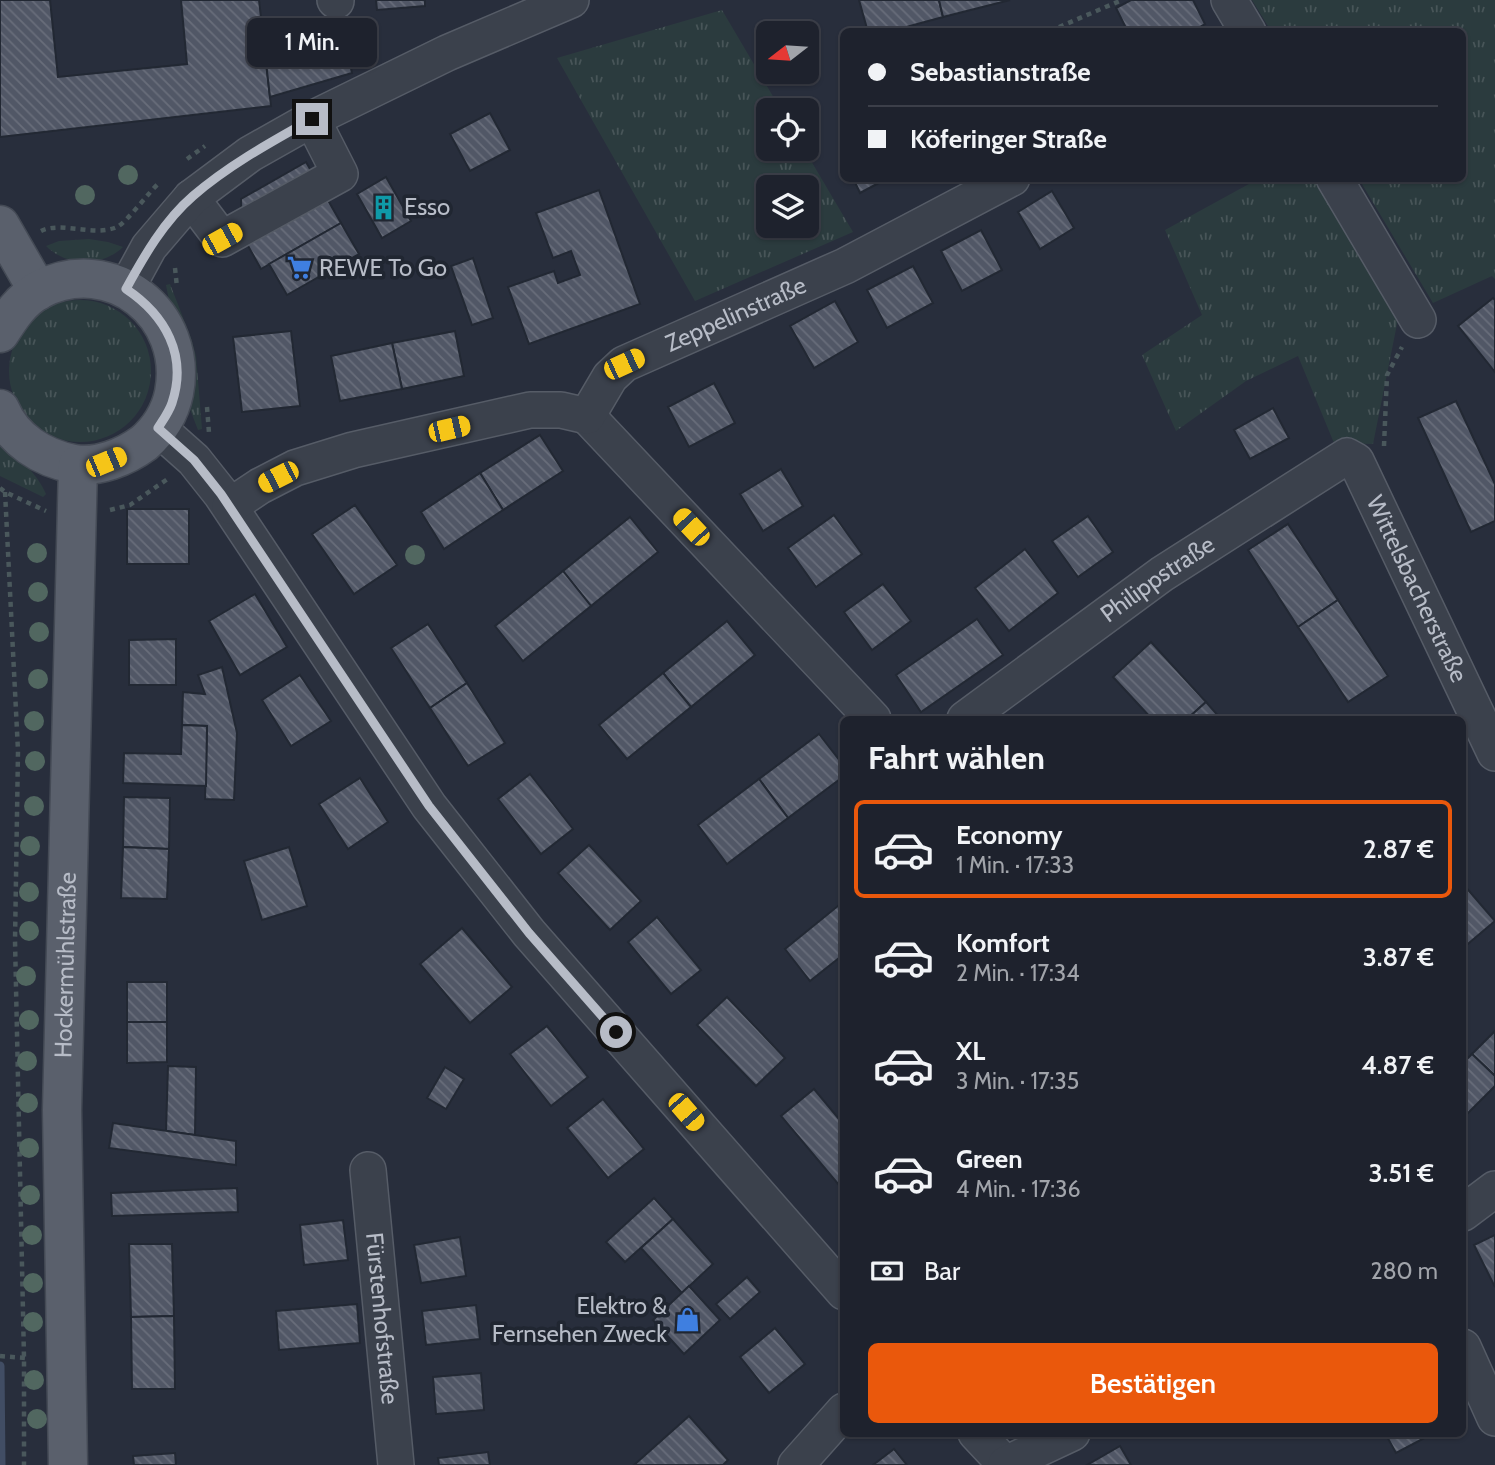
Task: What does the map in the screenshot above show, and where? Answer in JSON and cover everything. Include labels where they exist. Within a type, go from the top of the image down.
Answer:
[{"type":"main road","points":[[0,225],[38,291]]},
{"type":"main road","points":[[0,333],[13,311],[38,291],[64,281],[93,279],[126,289],[146,302],[163,323],[174,348],[177,376],[172,404],[158,428],[134,450],[106,462],[78,465],[54,460],[35,451],[17,436],[0,409]]},
{"type":"main road","name":"Hockermühlstraße","points":[[68,1465],[62,1110],[78,465]]},
{"type":"street","points":[[126,289],[149,247],[191,198],[250,154],[312,119],[447,53],[571,0]]},
{"type":"street","points":[[1229,0],[1246,28]]},
{"type":"street","points":[[191,198],[222,239],[340,174],[312,119]]},
{"type":"street","name":"Zeppelinstraße","points":[[587,416],[610,377],[624,364],[845,266],[1004,182]]},
{"type":"street","points":[[1336,182],[1418,320]]},
{"type":"street","points":[[230,506],[260,486],[295,468],[353,450],[530,411],[561,410],[587,416],[870,716]]},
{"type":"street","points":[[158,428],[194,460],[230,506],[429,806],[529,933],[840,1287]]},
{"type":"street","name":"Philippstraße","points":[[969,716],[1162,575],[1347,456],[1359,467]]},
{"type":"street","name":"Wittelsbacherstraße","points":[[1359,467],[1495,753]]},
{"type":"street","name":"Fürstenhofstraße","points":[[368,1170],[396,1465]]},
{"type":"street","points":[[1466,1211],[1495,1189]]},
{"type":"street","points":[[1466,1354],[1495,1418]]},
{"type":"street","points":[[796,1465],[840,1416]]},
{"type":"street","points":[[980,1437],[1006,1465],[1064,1437]]},
{"type":"path","points":[[1059,27],[1122,0]]},
{"type":"path","points":[[1359,467],[1377,461],[1385,444],[1387,375],[1418,320]]},
{"type":"path","points":[[2,490],[18,751],[15,942],[24,1465]]},
{"type":"path","points":[[0,1356],[24,1358]]},
{"type":"green space","points":[[1252,0],[1495,0],[1495,279],[1492,276],[1433,303],[1361,182],[1466,182],[1466,28],[1269,28]]},
{"type":"green space","points":[[722,10],[756,68],[756,84],[766,84],[774,98],[756,98],[756,161],[811,161],[853,232],[695,301],[557,58]]},
{"type":"green space","points":[[1253,182],[1319,182],[1399,314],[1373,444],[1334,443],[1298,356],[1246,381],[1176,431],[1142,355],[1202,315],[1165,230]]},
{"type":"green space","points":[[89,239],[123,247],[105,258],[84,262],[64,258],[46,246],[59,241]]},
{"type":"green space","points":[[170,284],[196,356],[202,429],[198,430],[188,404],[166,285]]},
{"type":"green space","points":[[80,300],[107,306],[130,321],[145,344],[151,371],[145,398],[130,421],[107,436],[80,442],[53,436],[30,421],[15,398],[9,371],[15,344],[30,321],[53,306]]},
{"type":"green space","points":[[0,444],[32,472],[46,494],[43,497],[0,476]]},
{"type":"building","points":[[0,0],[50,0],[58,77],[187,64],[181,0],[259,0],[271,106],[0,137]]},
{"type":"building","points":[[376,0],[425,0],[425,6],[377,10]]},
{"type":"building","points":[[859,0],[939,0],[943,17],[903,28],[867,28]]},
{"type":"building","points":[[939,0],[1010,0],[943,17]]},
{"type":"building","points":[[1131,0],[1193,0],[1205,24],[1198,28],[1126,28],[1116,8]]},
{"type":"building","points":[[342,27],[352,73],[270,97],[264,45]]},
{"type":"building","points":[[490,113],[510,150],[470,171],[450,134]]},
{"type":"building","points":[[306,162],[341,223],[261,269],[242,235],[241,199]]},
{"type":"building","name":"Esso","points":[[386,177],[411,221],[382,238],[357,194]]},
{"type":"building","points":[[855,182],[881,182],[860,193]]},
{"type":"building","points":[[599,190],[640,304],[529,344],[508,287],[554,271],[558,283],[580,275],[571,251],[553,258],[536,213]]},
{"type":"building","points":[[1052,191],[1074,228],[1040,249],[1018,212]]},
{"type":"building","points":[[341,223],[359,254],[287,295],[269,264]]},
{"type":"building","points":[[981,230],[1002,270],[962,291],[941,251]]},
{"type":"building","points":[[473,258],[493,318],[472,325],[451,266]]},
{"type":"building","points":[[913,266],[933,303],[887,328],[867,290]]},
{"type":"building","points":[[1493,298],[1495,300],[1495,372],[1458,326]]},
{"type":"building","points":[[835,301],[858,342],[814,368],[790,326]]},
{"type":"building","points":[[291,331],[300,406],[242,412],[233,337]]},
{"type":"building","points":[[455,331],[464,376],[402,389],[392,343]]},
{"type":"building","points":[[392,343],[402,389],[340,401],[331,356]]},
{"type":"building","points":[[714,383],[735,423],[689,447],[668,407]]},
{"type":"building","points":[[1456,401],[1495,484],[1495,521],[1471,532],[1418,418]]},
{"type":"building","points":[[1273,408],[1289,438],[1250,459],[1234,430]]},
{"type":"building","points":[[540,435],[563,471],[503,510],[480,473]]},
{"type":"building","points":[[781,469],[803,506],[763,531],[740,494]]},
{"type":"building","points":[[480,473],[503,510],[444,549],[421,512]]},
{"type":"building","points":[[355,505],[397,565],[354,594],[312,534]]},
{"type":"building","points":[[127,509],[189,509],[189,564],[127,564]]},
{"type":"building","points":[[834,515],[862,554],[816,587],[788,548]]},
{"type":"building","points":[[1088,516],[1113,552],[1078,577],[1052,541]]},
{"type":"building","points":[[630,517],[658,552],[591,606],[563,571]]},
{"type":"building","points":[[1288,524],[1338,600],[1298,627],[1248,550]]},
{"type":"building","points":[[1025,549],[1058,593],[1009,631],[975,588]]},
{"type":"building","points":[[563,571],[591,606],[523,661],[495,626]]},
{"type":"building","points":[[883,584],[911,621],[872,650],[844,612]]},
{"type":"building","points":[[255,594],[287,647],[240,675],[209,621]]},
{"type":"building","points":[[1338,600],[1388,676],[1348,702],[1298,627]]},
{"type":"building","points":[[977,619],[1003,655],[921,712],[896,675]]},
{"type":"building","points":[[727,621],[755,655],[691,707],[663,673]]},
{"type":"building","points":[[428,624],[467,683],[430,708],[391,648]]},
{"type":"building","points":[[176,639],[176,685],[129,685],[129,640]]},
{"type":"building","points":[[1151,642],[1206,702],[1190,716],[1149,716],[1113,677]]},
{"type":"building","points":[[222,667],[237,733],[234,800],[205,799],[207,726],[182,725],[183,692],[205,694],[198,675]]},
{"type":"building","points":[[663,673],[691,707],[627,759],[599,725]]},
{"type":"building","points":[[300,675],[331,721],[291,746],[262,700]]},
{"type":"building","points":[[467,683],[505,743],[468,766],[430,708]]},
{"type":"building","points":[[1206,702],[1218,716],[1190,716]]},
{"type":"building","points":[[182,725],[207,726],[206,786],[123,783],[124,753],[181,754]]},
{"type":"building","points":[[819,734],[840,761],[840,779],[788,818],[759,779]]},
{"type":"building","points":[[530,774],[573,829],[541,854],[498,799]]},
{"type":"building","points":[[360,778],[388,822],[348,849],[319,804]]},
{"type":"building","points":[[759,779],[788,818],[727,864],[698,825]]},
{"type":"building","points":[[124,797],[170,798],[169,849],[123,847]]},
{"type":"building","points":[[589,845],[641,901],[610,930],[558,873]]},
{"type":"building","points":[[123,847],[169,849],[167,899],[121,898]]},
{"type":"building","points":[[289,847],[307,906],[262,920],[244,861]]},
{"type":"building","points":[[1466,887],[1495,921],[1466,945]]},
{"type":"building","points":[[840,904],[840,957],[810,981],[785,949]]},
{"type":"building","points":[[657,917],[701,970],[671,994],[628,942]]},
{"type":"building","points":[[462,928],[512,987],[470,1023],[420,964]]},
{"type":"building","points":[[127,982],[167,982],[167,1022],[127,1022]]},
{"type":"building","points":[[727,997],[785,1058],[756,1086],[697,1025]]},
{"type":"building","points":[[127,1022],[167,1022],[167,1062],[127,1063]]},
{"type":"building","points":[[547,1026],[588,1077],[551,1106],[510,1054]]},
{"type":"building","points":[[1495,1031],[1495,1076],[1472,1054]]},
{"type":"building","points":[[1472,1054],[1495,1076],[1495,1086],[1466,1115],[1466,1060]]},
{"type":"building","points":[[168,1066],[196,1067],[195,1135],[166,1131]]},
{"type":"building","points":[[445,1067],[464,1079],[446,1109],[427,1098]]},
{"type":"building","points":[[814,1089],[840,1120],[840,1186],[781,1116]]},
{"type":"building","points":[[603,1099],[644,1149],[608,1178],[567,1128]]},
{"type":"building","points":[[113,1123],[236,1141],[236,1165],[109,1148]]},
{"type":"building","points":[[237,1188],[238,1212],[112,1216],[111,1193]]},
{"type":"building","points":[[654,1198],[673,1219],[625,1262],[606,1242]]},
{"type":"building","points":[[673,1219],[713,1264],[682,1293],[641,1248]]},
{"type":"building","points":[[343,1220],[348,1260],[304,1265],[300,1225]]},
{"type":"building","points":[[1495,1235],[1495,1287],[1474,1245]]},
{"type":"building","points":[[460,1237],[466,1276],[421,1283],[414,1245]]},
{"type":"building","points":[[129,1244],[172,1244],[174,1316],[131,1317]]},
{"type":"building","points":[[747,1277],[760,1292],[730,1319],[716,1304]]},
{"type":"building","name":"Elektro & Fernsehen Zweck","points":[[689,1286],[720,1320],[684,1354],[653,1320]]},
{"type":"building","points":[[357,1304],[360,1343],[279,1350],[276,1311]]},
{"type":"building","points":[[476,1305],[480,1339],[426,1345],[422,1311]]},
{"type":"building","points":[[174,1316],[175,1389],[132,1389],[131,1317]]},
{"type":"building","points":[[775,1328],[805,1364],[769,1393],[740,1357]]},
{"type":"building","points":[[481,1373],[484,1410],[436,1414],[433,1377]]},
{"type":"building","points":[[689,1416],[728,1460],[723,1465],[634,1465]]},
{"type":"building","points":[[1387,1437],[1426,1437],[1396,1453]]},
{"type":"building","points":[[1120,1446],[1131,1465],[1087,1465]]},
{"type":"building","points":[[894,1449],[907,1465],[873,1465]]},
{"type":"building","points":[[488,1452],[490,1465],[439,1465],[438,1458]]},
{"type":"building","points":[[175,1453],[176,1465],[134,1465],[133,1456]]},
{"type":"waterway","points":[[0,1366],[1,1465]]},
{"type":"place","name":"Esso","points":[[384,207]]},
{"type":"place","name":"REWE To Go","points":[[299,268]]},
{"type":"place","name":"Elektro & Fernsehen Zweck","points":[[687,1320]]},
{"type":"route","points":[[312,119],[250,154],[191,198],[149,247],[126,289],[146,302],[163,323],[174,348],[177,376],[172,404],[158,428],[194,460],[221,494],[429,806],[529,933],[616,1032]]}]
